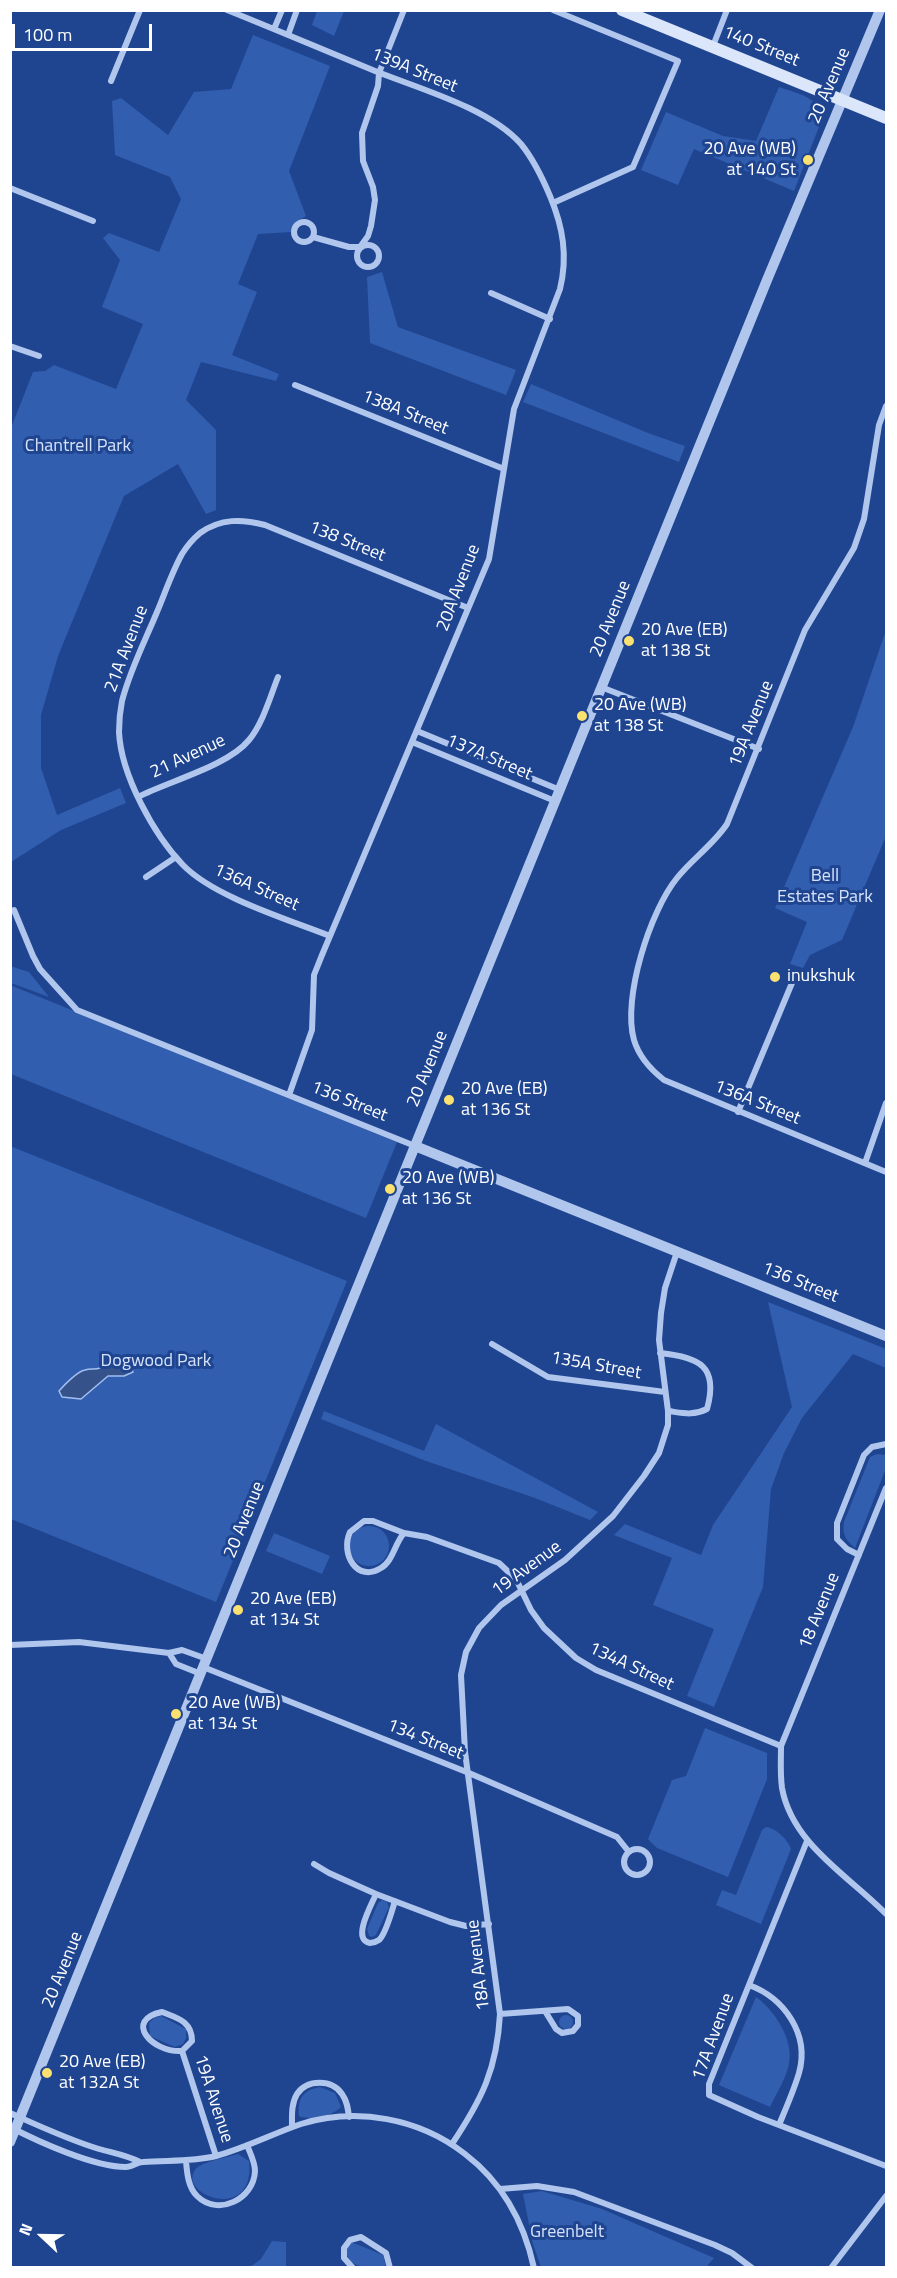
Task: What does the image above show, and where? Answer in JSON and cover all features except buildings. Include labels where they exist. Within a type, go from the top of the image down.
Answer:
[{"type":"main road","name":"140 Street","points":[[622,10],[886,118]]},
{"type":"street","points":[[111,81],[140,10]]},
{"type":"street","name":"139A Street","points":[[227,10],[475,112],[505,129],[520,143],[536,166],[553,203]]},
{"type":"street","points":[[274,29],[282,10]]},
{"type":"street","points":[[288,35],[297,10]]},
{"type":"street","points":[[313,237],[349,247],[360,247],[368,236],[374,213],[373,187],[363,161],[362,133],[378,86],[379,73],[404,10]]},
{"type":"street","points":[[553,10],[678,61],[633,167],[553,203]]},
{"type":"street","points":[[712,46],[728,10]]},
{"type":"street","name":"20 Avenue","points":[[10,2142],[16,2115],[204,1667],[601,687],[880,10]]},
{"type":"street","points":[[10,188],[93,221]]},
{"type":"street","name":"20A Avenue","points":[[289,1095],[308,1044],[313,1019],[314,975],[491,549],[514,409],[560,289],[565,259],[562,231],[553,203]]},
{"type":"street","points":[[491,293],[550,319]]},
{"type":"street","points":[[10,346],[39,356]]},
{"type":"street","name":"138A Street","points":[[295,385],[504,469]]},
{"type":"street","name":"19A Avenue","points":[[634,1040],[631,1015],[635,975],[642,952],[661,905],[676,879],[713,843],[727,824],[806,630],[854,548],[864,519],[879,425],[886,406]]},
{"type":"street","name":"138 Street","points":[[212,527],[223,522],[245,520],[265,525],[468,608]]},
{"type":"street","name":"21A Avenue","points":[[138,797],[124,762],[121,747],[119,718],[122,703],[132,672],[177,563],[191,542],[212,527]]},
{"type":"street","name":"21 Avenue","points":[[138,797],[223,759],[245,745],[260,723],[278,677]]},
{"type":"street","points":[[601,687],[759,749]]},
{"type":"street","name":"137A Street","points":[[417,731],[560,790]]},
{"type":"street","name":"137A Street","points":[[412,742],[555,801]]},
{"type":"street","points":[[472,767],[476,756]]},
{"type":"street","name":"136A Street","points":[[138,797],[176,857],[193,874],[215,889],[330,936]]},
{"type":"street","points":[[146,877],[176,857]]},
{"type":"street","name":"136 Street","points":[[14,910],[40,969],[77,1010],[886,1336]]},
{"type":"street","points":[[738,1112],[792,983]]},
{"type":"street","name":"136A Street","points":[[634,1040],[645,1063],[664,1080],[886,1172]]},
{"type":"street","points":[[865,1162],[886,1103]]},
{"type":"street","name":"19 Avenue","points":[[469,1773],[465,1752],[461,1675],[466,1652],[479,1628],[501,1605],[579,1549],[613,1516],[629,1498],[659,1453],[668,1425],[659,1340],[661,1313],[665,1288],[677,1252]]},
{"type":"street","name":"135A Street","points":[[492,1344],[548,1377],[665,1392]]},
{"type":"street","points":[[660,1353],[685,1356],[698,1362],[710,1376],[712,1391],[706,1409],[699,1413],[688,1414],[668,1411]]},
{"type":"street","points":[[859,1555],[847,1549],[837,1539],[837,1523],[864,1455],[872,1447],[886,1444]]},
{"type":"street","name":"18 Avenue","points":[[781,1746],[886,1488]]},
{"type":"street","name":"134A Street","points":[[404,1533],[397,1542],[387,1564],[381,1568],[367,1572],[359,1569],[348,1558],[346,1540],[350,1532],[364,1521],[373,1521],[404,1533],[427,1537],[499,1563],[516,1580],[531,1610],[544,1628],[576,1658],[596,1670],[781,1746]]},
{"type":"street","name":"134 Street","points":[[10,1645],[80,1642],[169,1653],[182,1650],[204,1667]]},
{"type":"street","name":"134 Street","points":[[169,1653],[176,1664],[204,1667],[469,1773],[617,1837],[629,1852]]},
{"type":"street","points":[[781,1746],[783,1790],[790,1813],[807,1841],[886,1914]]},
{"type":"street","name":"18A Avenue","points":[[452,2144],[486,2085],[498,2042],[500,2014],[469,1773]]},
{"type":"street","name":"17A Avenue","points":[[807,1841],[709,2084],[709,2095],[886,2166]]},
{"type":"street","name":"134 Street","points":[[641,1849],[648,1854],[651,1862],[644,1873],[636,1875],[625,1868],[624,1859],[629,1852],[641,1849]]},
{"type":"street","points":[[314,1864],[376,1894],[466,1926],[489,1924]]},
{"type":"street","points":[[376,1894],[361,1932],[363,1939],[369,1943],[381,1938],[395,1901]]},
{"type":"street","name":"17A Avenue","points":[[749,1985],[777,2000],[790,2015],[799,2032],[802,2052],[800,2071],[779,2125]]},
{"type":"street","points":[[500,2014],[545,2011],[572,2010],[578,2016],[578,2025],[573,2031],[562,2033],[556,2029],[545,2011]]},
{"type":"street","name":"19A Avenue","points":[[162,2012],[187,2022],[192,2031],[192,2041],[182,2051],[172,2052],[150,2042],[144,2033],[145,2022],[152,2014],[162,2012]]},
{"type":"street","name":"19A Avenue","points":[[182,2051],[216,2156]]},
{"type":"street","points":[[292,2127],[293,2103],[297,2094],[304,2086],[317,2082],[338,2088],[348,2104],[349,2117]]},
{"type":"street","points":[[16,2115],[73,2140],[128,2156],[140,2162]]},
{"type":"street","points":[[13,2128],[68,2151],[112,2165],[129,2167],[140,2162],[186,2161],[216,2156],[292,2127],[326,2118],[384,2118],[411,2124],[452,2144],[484,2171],[500,2189],[520,2221],[529,2243],[534,2268]]},
{"type":"street","points":[[68,2151],[73,2140]]},
{"type":"street","points":[[186,2161],[188,2177],[197,2196],[216,2205],[227,2204],[238,2200],[252,2184],[254,2165],[247,2145]]},
{"type":"street","points":[[500,2189],[537,2186],[574,2192],[715,2245],[732,2253],[752,2268]]},
{"type":"street","points":[[831,2268],[886,2196]]},
{"type":"street","points":[[353,2268],[344,2258],[344,2248],[350,2240],[361,2237],[386,2253],[390,2268]]},
{"type":"green space","points":[[317,11],[344,11],[334,36],[312,25]]},
{"type":"green space","name":"Chantrell Park","points":[[253,35],[330,66],[289,171],[306,216],[296,222],[291,232],[258,234],[238,284],[257,292],[232,355],[279,374],[276,381],[201,362],[186,400],[216,430],[216,510],[206,514],[178,464],[124,496],[58,656],[41,715],[41,768],[57,815],[120,788],[126,803],[61,830],[11,862],[11,428],[33,372],[45,371],[54,365],[116,389],[143,324],[102,307],[120,260],[103,238],[109,233],[159,252],[181,199],[170,177],[115,155],[112,101],[121,98],[168,135],[194,92],[231,89]]},
{"type":"green space","points":[[779,87],[807,97],[817,105],[822,119],[794,191],[694,149],[678,185],[641,170],[666,112],[723,136],[756,141]]},
{"type":"green space","points":[[382,272],[398,327],[516,370],[506,395],[370,343],[367,277]]},
{"type":"green space","points":[[531,384],[685,446],[679,462],[523,402]]},
{"type":"green space","name":"Bell Estates Park","points":[[886,630],[886,836],[842,940],[810,955],[803,968],[790,964],[807,922],[775,908],[853,727]]},
{"type":"green space","points":[[10,966],[29,972],[49,997],[11,983]]},
{"type":"green space","points":[[10,985],[397,1142],[366,1218],[11,1074]]},
{"type":"green space","name":"Dogwood Park","points":[[10,1146],[347,1281],[216,1602],[11,1519]]},
{"type":"green space","points":[[768,1302],[886,1349],[886,1368],[853,1354],[802,1418],[784,1453],[771,1489],[763,1587],[714,1707],[687,1696],[714,1629],[653,1605],[672,1558],[614,1535],[625,1524],[701,1555],[713,1525],[792,1407]]},
{"type":"green space","points":[[324,1411],[424,1451],[436,1424],[598,1512],[590,1520],[535,1498],[426,1461],[321,1419]]},
{"type":"green space","points":[[877,1454],[886,1455],[886,1468],[855,1548],[845,1537],[844,1522],[870,1457]]},
{"type":"green space","points":[[369,1526],[383,1532],[389,1546],[383,1560],[369,1566],[355,1560],[349,1546],[355,1532]]},
{"type":"green space","points":[[274,1533],[330,1556],[322,1574],[266,1551]]},
{"type":"green space","points":[[705,1728],[767,1753],[767,1779],[728,1877],[657,1848],[648,1839],[672,1780],[686,1776]]},
{"type":"green space","points":[[766,1827],[781,1835],[791,1849],[761,1924],[716,1905],[722,1890],[736,1895],[762,1830]]},
{"type":"green space","points":[[382,1900],[387,1902],[389,1907],[376,1935],[372,1937],[369,1936],[367,1929],[378,1903]]},
{"type":"green space","points":[[756,1997],[776,2017],[786,2035],[790,2054],[786,2074],[770,2107],[719,2085]]},
{"type":"green space","points":[[566,2015],[571,2017],[573,2022],[571,2027],[566,2029],[561,2027],[559,2022],[561,2017]]},
{"type":"green space","points":[[161,2016],[186,2029],[183,2044],[175,2047],[150,2036],[149,2023]]},
{"type":"green space","points":[[320,2087],[335,2093],[341,2107],[321,2117],[299,2116],[302,2096],[309,2090]]},
{"type":"green space","points":[[238,2154],[249,2161],[248,2180],[241,2192],[230,2198],[218,2198],[206,2195],[197,2188],[192,2179],[198,2167]]},
{"type":"green space","name":"Greenbelt","points":[[542,2191],[602,2209],[714,2258],[706,2267],[541,2267],[533,2244],[523,2194]]},
{"type":"green space","points":[[272,2241],[286,2242],[286,2267],[250,2267],[261,2259]]},
{"type":"green space","points":[[351,2242],[383,2255],[386,2267],[360,2266],[350,2261],[346,2249]]},
{"type":"shaded area","points":[[127,1355],[132,1360],[133,1372],[124,1376],[108,1376],[81,1399],[62,1397],[59,1391],[82,1371],[100,1368]]},
{"type":"place","name":"20 Ave (WB) at 140 St","points":[[808,160]]},
{"type":"place","name":"20 Ave (EB) at 138 St","points":[[629,641]]},
{"type":"place","name":"20 Ave (WB) at 138 St","points":[[582,716]]},
{"type":"place","name":"inukshuk","points":[[775,977]]},
{"type":"place","name":"20 Ave (EB) at 136 St","points":[[449,1100]]},
{"type":"place","name":"20 Ave (WB) at 136 St","points":[[390,1189]]},
{"type":"place","name":"20 Ave (EB) at 134 St","points":[[238,1610]]},
{"type":"place","name":"20 Ave (WB) at 134 St","points":[[176,1714]]},
{"type":"place","name":"20 Ave (EB) at 132A St","points":[[47,2073]]}]
